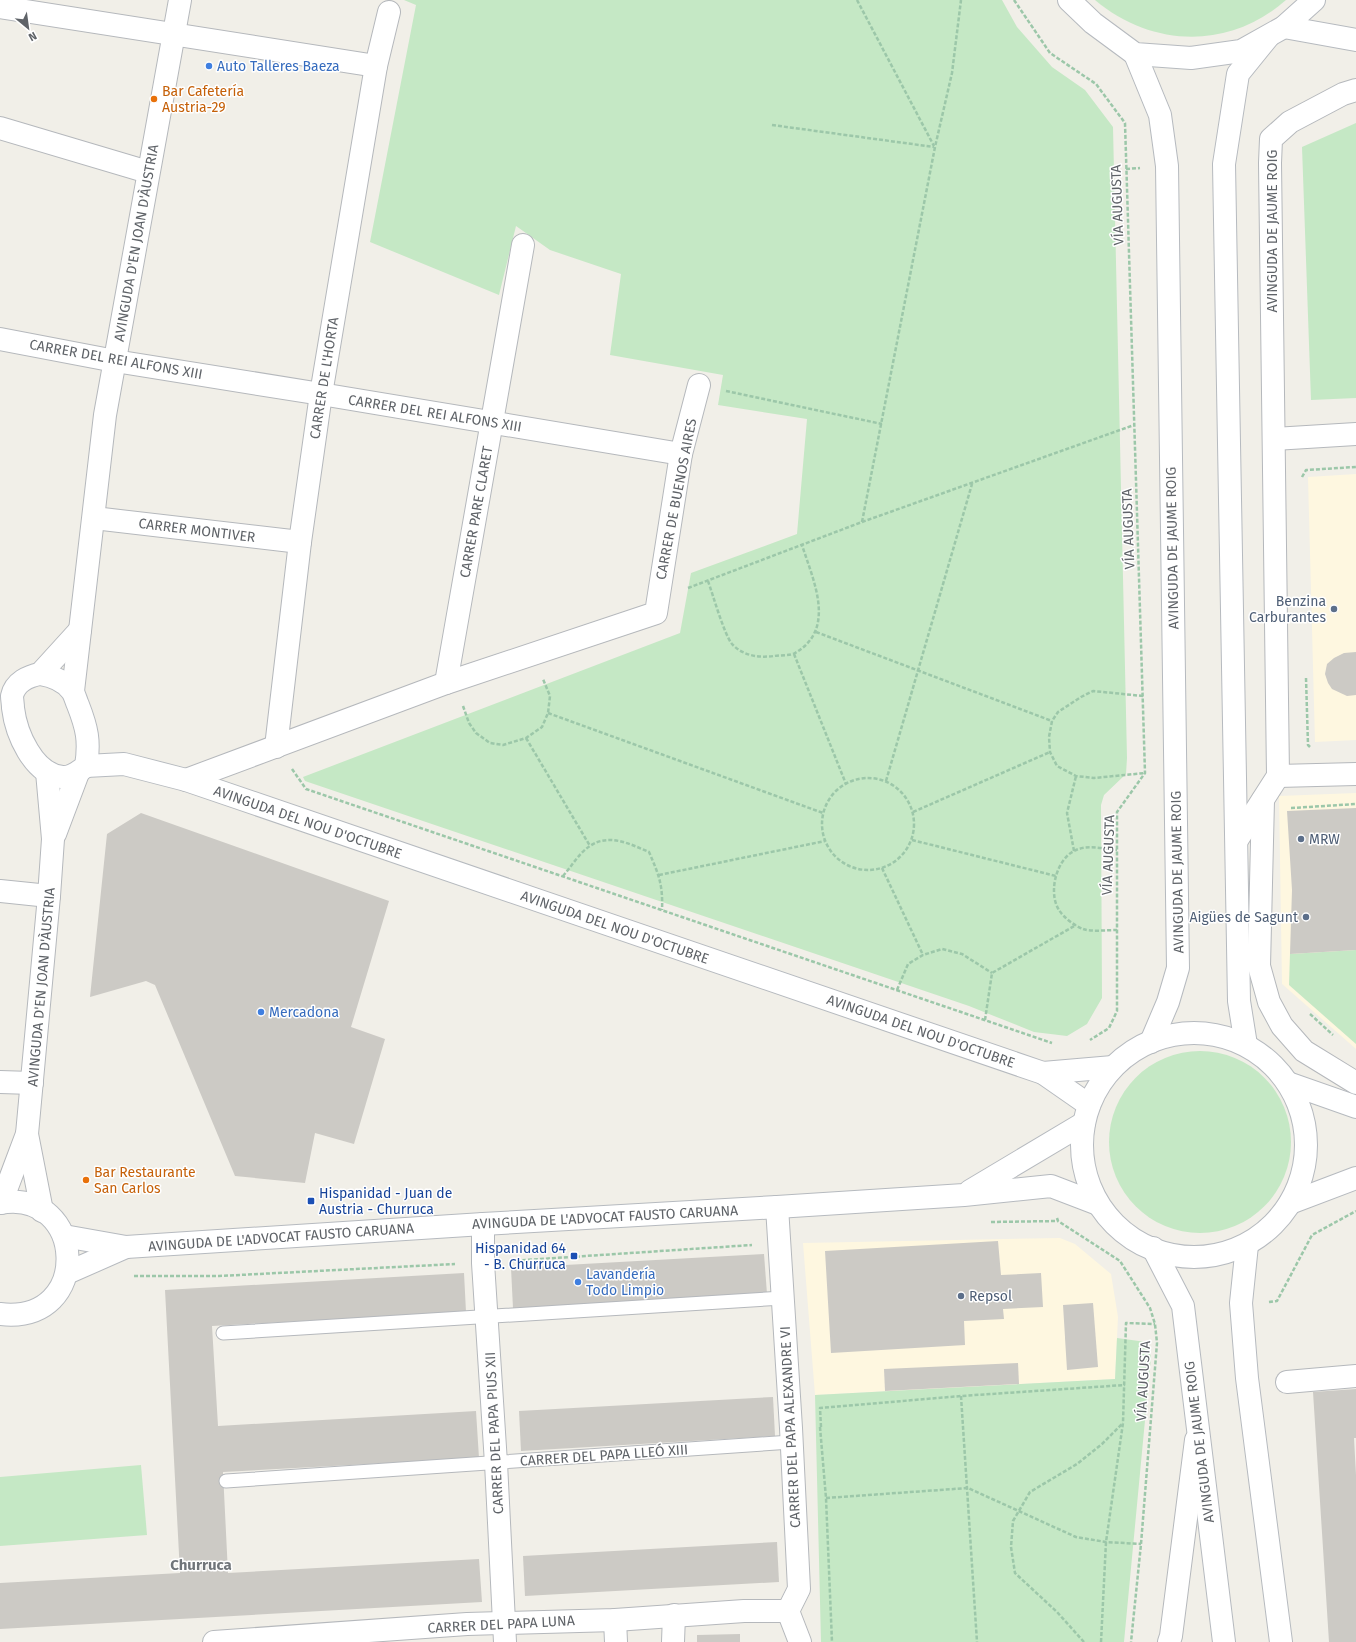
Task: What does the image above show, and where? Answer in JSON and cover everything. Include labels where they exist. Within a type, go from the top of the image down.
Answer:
[{"type":"street","name":"AVINGUDA D'EN JOAN D'ÀUSTRIA","points":[[73,691],[105,415],[116,361],[148,172],[180,0]]},
{"type":"street","points":[[1069,0],[1093,23],[1135,54],[1191,58],[1241,51],[1276,32],[1356,40]]},
{"type":"street","points":[[1246,1045],[1239,1002],[1224,164],[1238,74],[1276,32],[1314,0]]},
{"type":"street","points":[[0,7],[376,66]]},
{"type":"street","name":"CARRER DE L'HORTA","points":[[276,747],[300,542],[321,394],[376,66],[389,12]]},
{"type":"street","name":"AVINGUDA DE JAUME ROIG","points":[[1135,54],[1160,115],[1167,166],[1178,968],[1168,1002],[1151,1042]]},
{"type":"street","name":"AVINGUDA DE JAUME ROIG","points":[[1278,776],[1270,163],[1271,139],[1290,122],[1343,94],[1356,90]]},
{"type":"street","points":[[0,128],[148,172]]},
{"type":"street","name":"CARRER PARE CLARET","points":[[449,682],[523,246]]},
{"type":"street","name":"CARRER DEL REI ALFONS XIII","points":[[0,339],[116,361],[681,454]]},
{"type":"street","name":"CARRER DE BUENOS AIRES","points":[[656,606],[681,454],[699,385]]},
{"type":"street","points":[[1274,439],[1356,434]]},
{"type":"street","name":"CARRER MONTIVER","points":[[94,518],[300,542]]},
{"type":"street","name":"AVINGUDA DEL NOU D'OCTUBRE","points":[[186,780],[449,682],[534,654],[656,606]]},
{"type":"street","points":[[40,674],[80,630]]},
{"type":"street","points":[[40,674],[52,676],[61,680],[73,691],[88,734],[89,746],[82,769],[62,777],[46,772],[31,756],[22,738],[6,696],[29,676],[40,674]]},
{"type":"street","points":[[0,728],[22,738]]},
{"type":"street","name":"AVINGUDA DEL NOU D'OCTUBRE","points":[[88,734],[124,764]]},
{"type":"street","name":"AVINGUDA DEL NOU D'OCTUBRE","points":[[82,769],[124,764],[186,780],[1052,1072],[1113,1067]]},
{"type":"street","name":"AVINGUDA D'EN JOAN D'ÀUSTRIA","points":[[53,839],[82,769]]},
{"type":"street","name":"AVINGUDA D'EN JOAN D'ÀUSTRIA","points":[[0,1203],[27,1134],[53,839],[46,772]]},
{"type":"street","points":[[1237,840],[1278,776],[1356,774]]},
{"type":"street","points":[[1263,800],[1259,966],[1269,1002],[1282,1026],[1304,1051],[1356,1083]]},
{"type":"street","points":[[0,891],[49,896]]},
{"type":"street","points":[[1192,1033],[1213,1034],[1246,1045],[1266,1058],[1288,1083],[1303,1116],[1307,1143],[1305,1166],[1290,1203],[1266,1231],[1247,1245],[1214,1255],[1196,1257],[1169,1255],[1137,1240],[1117,1227],[1098,1204],[1086,1178],[1082,1156],[1082,1140],[1087,1114],[1100,1083],[1113,1067],[1123,1058],[1151,1042],[1169,1036],[1192,1033]]},
{"type":"street","name":"AVINGUDA DEL NOU D'OCTUBRE","points":[[1052,1072],[1087,1114]]},
{"type":"street","points":[[0,1082],[32,1083]]},
{"type":"street","points":[[1288,1083],[1356,1107]]},
{"type":"street","name":"AVINGUDA DE L'ADVOCAT FAUSTO CARUANA","points":[[964,1195],[1087,1114]]},
{"type":"street","name":"AVINGUDA D'EN JOAN D'ÀUSTRIA","points":[[27,1134],[42,1211]]},
{"type":"street","points":[[1290,1203],[1356,1178]]},
{"type":"street","name":"AVINGUDA DE L'ADVOCAT FAUSTO CARUANA","points":[[64,1236],[126,1247],[483,1224],[777,1208],[964,1195],[1051,1186],[1098,1204]]},
{"type":"street","points":[[0,1203],[22,1203],[34,1206],[42,1211],[56,1223],[64,1236],[69,1254],[67,1273],[61,1288],[43,1306],[28,1313],[11,1315],[0,1314]]},
{"type":"street","name":"CARRER DEL PAPA ALEXANDRE VI","points":[[777,1208],[798,1589],[788,1611]]},
{"type":"street","name":"CARRER DEL PAPA PIUS XII","points":[[483,1224],[483,1263],[505,1633]]},
{"type":"street","points":[[1247,1245],[1241,1303],[1247,1378],[1281,1642]]},
{"type":"street","name":"AVINGUDA DE L'ADVOCAT FAUSTO CARUANA","points":[[67,1273],[126,1247]]},
{"type":"street","name":"AVINGUDA DE JAUME ROIG","points":[[1153,1248],[1183,1306],[1197,1431],[1224,1642]]},
{"type":"street","points":[[1287,1382],[1356,1376]]},
{"type":"street","points":[[1169,1642],[1172,1636],[1197,1431]]},
{"type":"street","name":"CARRER DEL PAPA LUNA","points":[[214,1642],[406,1636],[467,1624],[505,1633],[615,1620],[674,1615],[744,1611],[788,1611]]},
{"type":"street","points":[[788,1611],[800,1642]]},
{"type":"street","points":[[673,1642],[674,1615]]},
{"type":"street","points":[[615,1620],[616,1642]]},
{"type":"lane","points":[[223,1333],[783,1298]]},
{"type":"lane","name":"CARRER DEL PAPA LLEÓ XIII","points":[[226,1481],[791,1442]]},
{"type":"path","points":[[857,0],[935,147]]},
{"type":"path","points":[[862,522],[935,147],[952,73],[961,0]]},
{"type":"path","name":"VÍA AUGUSTA","points":[[1014,0],[1050,53],[1096,84],[1124,124],[1145,773],[1117,812],[1116,1011],[1109,1028],[1064,1056],[1052,1072]]},
{"type":"path","points":[[772,125],[935,147]]},
{"type":"path","points":[[699,385],[882,424]]},
{"type":"path","points":[[656,606],[708,581],[862,522],[1134,425]]},
{"type":"path","points":[[1302,485],[1302,477],[1306,470],[1356,467]]},
{"type":"path","points":[[886,782],[972,483]]},
{"type":"path","points":[[708,581],[724,627],[732,643],[745,654],[761,657],[794,654],[807,643],[816,632],[819,622],[820,606],[802,545]]},
{"type":"path","points":[[816,632],[1052,721]]},
{"type":"path","points":[[449,682],[469,723],[476,733],[490,743],[503,745],[526,738],[542,727],[548,713],[550,696],[534,654]]},
{"type":"path","points":[[794,654],[846,784]]},
{"type":"path","points":[[1306,674],[1308,746],[1312,748]]},
{"type":"path","points":[[1143,696],[1093,691],[1058,712],[1052,721],[1049,737],[1050,752],[1057,766],[1076,776],[1094,778],[1145,773]]},
{"type":"path","points":[[548,713],[823,813]]},
{"type":"path","points":[[526,738],[590,846]]},
{"type":"path","points":[[276,747],[306,789],[1073,1051]]},
{"type":"path","points":[[913,812],[1050,752]]},
{"type":"path","points":[[1074,850],[1067,813],[1076,776]]},
{"type":"path","points":[[863,778],[872,778],[886,782],[898,789],[906,797],[913,812],[914,822],[912,840],[907,851],[902,856],[895,862],[882,868],[864,870],[852,867],[836,857],[825,841],[823,832],[823,813],[831,796],[846,784],[863,778]]},
{"type":"path","points":[[1285,808],[1356,804]]},
{"type":"path","points":[[563,876],[590,846],[608,839],[625,842],[649,852],[659,875],[662,891],[662,910]]},
{"type":"path","points":[[912,840],[1056,876]]},
{"type":"path","points":[[659,875],[825,841]]},
{"type":"path","points":[[1117,850],[1086,847],[1074,850],[1064,859],[1056,876],[1054,894],[1058,910],[1068,920],[1076,925],[1084,929],[1117,930]]},
{"type":"path","points":[[882,868],[923,956]]},
{"type":"path","points":[[992,973],[1076,925]]},
{"type":"path","points":[[897,990],[908,964],[923,956],[942,949],[962,954],[992,973]]},
{"type":"path","points":[[985,1020],[992,973]]},
{"type":"path","points":[[1309,1012],[1338,1039]]},
{"type":"path","points":[[985,1222],[1058,1221],[1051,1186]]},
{"type":"path","name":"VÍA AUGUSTA","points":[[1058,1221],[1120,1261],[1150,1308],[1155,1324],[1157,1343],[1141,1544],[1131,1642]]},
{"type":"path","points":[[133,1276],[219,1276],[483,1263],[764,1245],[778,1240]]},
{"type":"path","points":[[1101,1642],[1106,1542],[1124,1423],[1126,1323],[1155,1324]]},
{"type":"path","points":[[821,1427],[820,1408],[961,1396],[1125,1385]]},
{"type":"path","points":[[961,1396],[977,1642]]},
{"type":"path","points":[[1084,1642],[1057,1612],[1015,1573],[1011,1547],[1013,1521],[1030,1492],[1078,1464],[1124,1423]]},
{"type":"path","points":[[826,1498],[968,1488],[1076,1537],[1106,1542],[1141,1544]]},
{"type":"shaded area","name":"Benzina Carburantes","points":[[1356,474],[1356,740],[1315,742],[1308,477]]},
{"type":"shaded area","points":[[1356,793],[1356,1049],[1282,984],[1279,796]]},
{"type":"shaded area","name":"Repsol","points":[[1060,1238],[1075,1244],[1111,1274],[1118,1317],[1115,1379],[815,1395],[803,1243]]},
{"type":"green space","points":[[404,0],[1002,0],[1017,27],[1052,67],[1085,90],[1113,127],[1127,758],[1126,774],[1104,795],[1101,805],[1102,998],[1087,1024],[1067,1036],[1034,1032],[969,1006],[305,781],[303,777],[680,633],[691,573],[797,534],[807,419],[718,405],[723,375],[610,355],[621,274],[550,250],[516,226],[499,295],[370,242],[416,5]]},
{"type":"green space","points":[[1095,0],[1286,0],[1264,16],[1241,28],[1216,35],[1191,37],[1166,34],[1141,27],[1117,16]]},
{"type":"green space","points":[[1356,123],[1356,398],[1311,400],[1302,147]]},
{"type":"green space","points":[[1356,950],[1356,1044],[1289,985],[1290,954]]},
{"type":"green space","points":[[1191,1051],[1209,1051],[1235,1058],[1251,1066],[1270,1084],[1276,1091],[1284,1107],[1291,1133],[1291,1151],[1284,1177],[1276,1193],[1258,1212],[1251,1218],[1226,1229],[1209,1233],[1191,1233],[1165,1226],[1149,1218],[1124,1193],[1116,1177],[1111,1160],[1109,1151],[1109,1133],[1116,1107],[1124,1091],[1149,1066],[1165,1058],[1182,1053]]},
{"type":"green space","points":[[1117,1338],[1146,1342],[1151,1357],[1124,1642],[821,1642],[815,1395],[1115,1379]]},
{"type":"green space","points":[[141,1465],[147,1535],[0,1546],[0,1477]]},
{"type":"building","points":[[1356,652],[1356,695],[1347,696],[1332,689],[1328,683],[1325,674],[1327,664],[1334,658],[1344,653]]},
{"type":"building","points":[[1356,808],[1356,950],[1290,954],[1292,890],[1287,811]]},
{"type":"building","name":"Mercadona","points":[[141,813],[389,901],[351,1027],[385,1039],[354,1144],[315,1133],[305,1183],[235,1176],[155,985],[146,981],[90,997],[107,834]]},
{"type":"building","points":[[998,1241],[1001,1275],[1041,1273],[1043,1307],[1003,1309],[1004,1319],[964,1321],[965,1345],[831,1353],[825,1251]]},
{"type":"building","points":[[764,1254],[767,1294],[513,1308],[511,1268]]},
{"type":"building","points":[[464,1273],[466,1312],[212,1326],[218,1426],[476,1411],[479,1458],[223,1472],[228,1573],[479,1559],[482,1602],[0,1629],[0,1583],[180,1573],[165,1290]]},
{"type":"building","points":[[1093,1303],[1098,1367],[1067,1370],[1063,1305]]},
{"type":"building","points":[[1018,1363],[1019,1384],[885,1391],[884,1369]]},
{"type":"building","points":[[1356,1389],[1356,1438],[1354,1438],[1356,1475],[1356,1642],[1329,1642],[1313,1392]]},
{"type":"building","points":[[773,1397],[775,1436],[521,1451],[519,1411]]},
{"type":"building","points":[[777,1542],[779,1582],[525,1596],[523,1556]]},
{"type":"building","points":[[740,1634],[740,1642],[697,1642],[697,1635]]},
{"type":"place","name":"Auto Talleres Baeza","points":[[209,66]]},
{"type":"place","name":"Bar Cafetería Austria-29","points":[[154,99]]},
{"type":"place","name":"Benzina Carburantes","points":[[1334,609]]},
{"type":"place","name":"MRW","points":[[1301,839]]},
{"type":"place","name":"Aigües de Sagunt","points":[[1306,917]]},
{"type":"place","name":"Mercadona","points":[[261,1012]]},
{"type":"place","name":"Bar Restaurante San Carlos","points":[[86,1180]]},
{"type":"place","name":"Hispanidad - Juan de Austria - Churruca","points":[[311,1201]]},
{"type":"place","name":"Hispanidad 64 - B. Churruca","points":[[574,1256]]},
{"type":"place","name":"Lavandería Todo Limpio","points":[[578,1282]]},
{"type":"place","name":"Repsol","points":[[961,1296]]},
{"type":"district","name":"Churruca","points":[[201,1565]]}]
